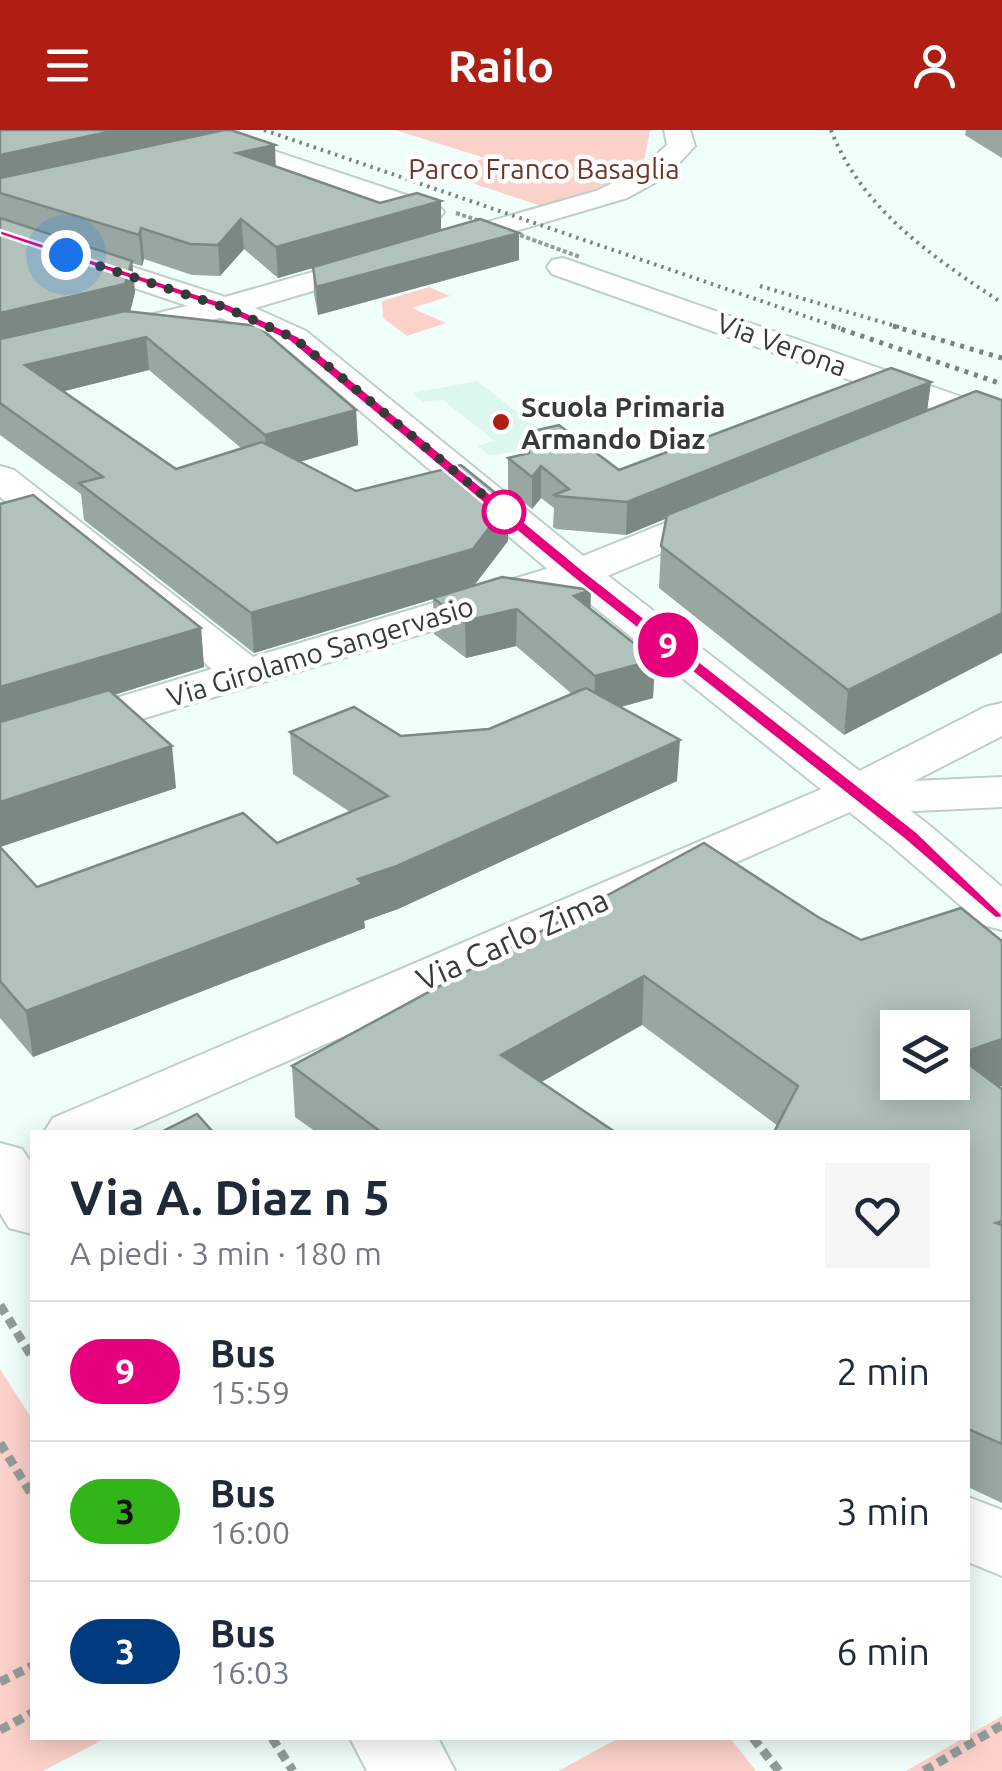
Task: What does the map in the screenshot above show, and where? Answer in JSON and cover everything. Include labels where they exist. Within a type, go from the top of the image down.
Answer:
[{"type":"street","points":[[0,361],[224,307],[606,197],[648,179],[668,164],[681,146],[677,130]]},
{"type":"street","points":[[174,158],[232,145],[442,213]]},
{"type":"street","points":[[0,233],[224,307],[294,338],[578,574],[841,781],[1002,914]]},
{"type":"street","name":"Via Verona","points":[[572,262],[987,417]]},
{"type":"street","points":[[917,434],[987,417]]},
{"type":"street","points":[[0,478],[246,674]]},
{"type":"street","name":"Via Girolamo Sangervasio","points":[[0,748],[578,574],[771,494]]},
{"type":"street","name":"Via Carlo Zima","points":[[80,1130],[781,821],[1002,681]]},
{"type":"street","name":"Via Carlo Zima","points":[[841,781],[1002,717]]},
{"type":"street","points":[[841,781],[916,796],[1002,792]]},
{"type":"street","points":[[30,1152],[0,1164],[30,1209]]},
{"type":"street","points":[[970,1527],[1002,1545]]},
{"type":"street","points":[[391,1740],[413,1771]]},
{"type":"path","points":[[442,213],[488,224],[471,229]]},
{"type":"path","points":[[510,231],[572,262]]},
{"type":"path","points":[[0,1305],[30,1354]]},
{"type":"path","points":[[0,1442],[30,1492]]},
{"type":"path","points":[[0,1682],[30,1667]]},
{"type":"path","points":[[0,1730],[30,1714]]},
{"type":"path","points":[[924,1771],[1002,1725]]},
{"type":"path","points":[[273,1740],[293,1771]]},
{"type":"path","points":[[755,1740],[779,1771]]},
{"type":"shaded area","name":"Scuola Primaria Armando Diaz","points":[[477,381],[557,443],[490,456],[477,446],[495,441],[443,400],[423,402],[412,393]]},
{"type":"green space","name":"Parco Franco Basaglia","points":[[395,130],[650,131],[644,160],[620,180],[544,207],[442,173],[485,158]]},
{"type":"green space","points":[[429,287],[450,296],[412,308],[446,323],[407,336],[383,318],[382,301]]},
{"type":"green space","points":[[0,1369],[30,1416],[30,1740],[102,1740],[43,1771],[0,1771]]},
{"type":"green space","points":[[1002,1716],[1002,1771],[906,1771],[960,1740],[970,1740],[970,1734]]},
{"type":"green space","points":[[615,1740],[732,1740],[756,1771],[558,1771]]},
{"type":"building","points":[[0,130],[117,130],[0,155]]},
{"type":"building","points":[[224,130],[275,145],[237,153],[380,203],[417,193],[441,201],[276,247],[241,219],[218,245],[190,244],[141,228],[139,235],[0,193],[0,178]]},
{"type":"building","points":[[0,218],[132,261],[125,284],[0,313]]},
{"type":"building","points":[[480,219],[519,233],[316,287],[313,267]]},
{"type":"building","points":[[125,311],[258,326],[356,410],[265,435],[146,337],[25,365],[176,469],[262,442],[356,491],[461,465],[508,503],[473,549],[251,613],[79,483],[103,477],[0,403],[0,339]]},
{"type":"building","points":[[891,368],[931,382],[627,502],[556,496],[569,489],[541,466],[532,477],[508,458],[529,453],[529,432],[559,425],[619,470]]},
{"type":"building","points":[[976,391],[1002,400],[1002,613],[848,690],[661,546],[667,515]]},
{"type":"building","points":[[33,495],[201,628],[0,687],[0,504]]},
{"type":"building","points":[[502,577],[591,590],[574,596],[655,660],[595,676],[517,609],[465,621],[433,598]]},
{"type":"building","points":[[586,688],[680,740],[397,866],[358,879],[363,884],[26,1011],[0,981],[0,847],[37,887],[243,813],[277,843],[388,796],[290,732],[354,707],[401,736],[489,729]]},
{"type":"building","points":[[109,690],[172,746],[0,802],[0,722]]},
{"type":"building","points":[[704,843],[818,917],[861,940],[961,908],[1002,941],[1002,1039],[970,1050],[970,1010],[880,1010],[880,1100],[970,1100],[970,1065],[1002,1089],[1002,1221],[996,1223],[1002,1225],[1002,1444],[970,1430],[970,1130],[775,1130],[798,1086],[644,976],[501,1055],[612,1130],[378,1130],[292,1066]]},
{"type":"building","points":[[197,1114],[211,1130],[165,1130]]},
{"type":"railway","points":[[264,130],[840,328]]},
{"type":"railway","points":[[831,130],[844,159],[881,208],[926,249],[1002,303]]},
{"type":"railway","points":[[760,286],[902,328]]},
{"type":"railway","points":[[832,326],[1002,384]]},
{"type":"railway","points":[[893,326],[1002,358]]},
{"type":"bus line","name":"9","points":[[0,233],[224,307],[294,338],[578,574],[799,746],[1002,914]]},
{"type":"place","name":"Scuola Primaria Armando Diaz","points":[[501,422]]},
{"type":"route","points":[[66,255],[224,307],[294,338],[512,519],[504,512]]}]
